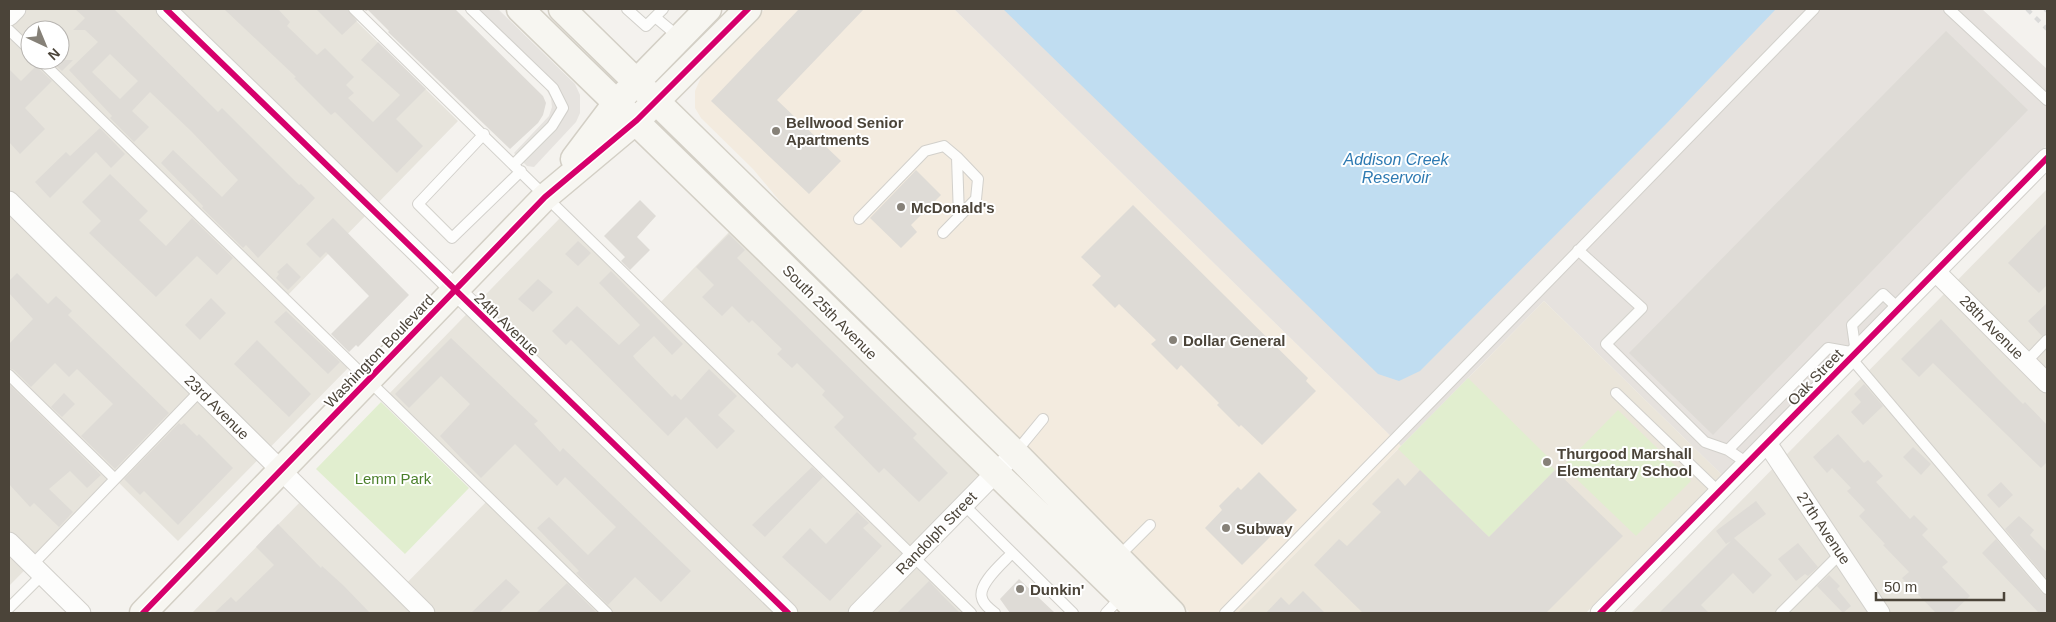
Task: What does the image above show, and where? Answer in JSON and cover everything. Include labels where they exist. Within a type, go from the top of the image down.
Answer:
[{"type":"main road","name":"South 25th Avenue","points":[[520,9],[637,120],[884,366],[995,473],[1123,607]]},
{"type":"main road","name":"South 25th Avenue","points":[[562,9],[1015,453],[1172,613]]},
{"type":"main road","name":"Washington Boulevard","points":[[545,197],[617,102],[708,9]]},
{"type":"main road","name":"Washington Boulevard","points":[[143,613],[545,197],[637,120],[748,9]]},
{"type":"main road","points":[[884,366],[904,345]]},
{"type":"street","points":[[9,16],[16,9]]},
{"type":"street","name":"24th Avenue","points":[[166,9],[788,613]]},
{"type":"street","name":"Oak Street","points":[[1600,613],[2047,158]]},
{"type":"street","name":"23rd Avenue","points":[[9,201],[425,613]]},
{"type":"street","name":"28th Avenue","points":[[1936,272],[2047,383]]},
{"type":"street","name":"27th Avenue","points":[[1767,444],[1880,613]]},
{"type":"street","name":"Randolph Street","points":[[858,613],[1015,453]]},
{"type":"street","points":[[9,542],[81,613]]},
{"type":"lane","points":[[354,9],[484,134],[545,197],[971,613]]},
{"type":"lane","points":[[472,9],[554,88],[563,108],[552,126],[517,167],[452,238],[418,204],[484,134]]},
{"type":"lane","points":[[627,9],[646,26],[663,9]]},
{"type":"lane","points":[[1225,613],[1814,9]]},
{"type":"lane","points":[[1949,9],[2047,100]]},
{"type":"lane","points":[[655,17],[679,38]]},
{"type":"lane","points":[[9,30],[20,40]]},
{"type":"lane","points":[[50,70],[607,613]]},
{"type":"lane","points":[[859,219],[925,151],[944,146],[978,180],[976,199],[943,233]]},
{"type":"lane","points":[[957,157],[959,217]]},
{"type":"lane","points":[[1578,250],[1642,308],[1606,344],[1705,442],[1728,450],[1747,463]]},
{"type":"lane","points":[[2026,362],[2047,340]]},
{"type":"lane","points":[[1728,450],[1828,348],[1853,355],[2047,589]]},
{"type":"lane","points":[[9,375],[115,479]]},
{"type":"lane","points":[[9,608],[37,570],[115,479],[200,391]]},
{"type":"lane","points":[[1616,393],[1719,492]]},
{"type":"lane","points":[[1015,453],[1043,419]]},
{"type":"lane","points":[[964,505],[1073,613]]},
{"type":"lane","points":[[1118,557],[1150,525]]},
{"type":"lane","points":[[995,613],[982,598],[981,591],[994,571],[1012,553]]},
{"type":"lane","points":[[1781,613],[1840,554]]},
{"type":"shaded area","points":[[9,9],[344,9],[458,121],[285,298],[352,364],[178,541],[115,479],[9,586]]},
{"type":"shaded area","points":[[464,9],[498,9],[575,84],[580,95],[580,113],[576,122],[534,167],[527,166],[514,153],[549,116],[552,107],[551,98],[546,89]]},
{"type":"shaded area","points":[[765,9],[954,9],[1401,446],[1237,613],[1190,613],[1104,523],[803,229],[753,169],[701,118],[695,108],[695,91],[702,75]]},
{"type":"shaded area","points":[[954,9],[1982,9],[2047,69],[2047,145],[1722,475],[1544,301],[1401,446]]},
{"type":"shaded area","points":[[2047,189],[2047,613],[1631,613]]},
{"type":"shaded area","points":[[560,218],[654,309],[730,231],[984,478],[908,556],[967,613],[192,613],[302,500],[397,593],[488,500],[384,399]]},
{"type":"shaded area","name":"Thurgood Marshall Elementary School","points":[[1544,301],[1722,475],[1586,613],[1237,613]]},
{"type":"green space","points":[[1468,378],[1552,461],[1549,464],[1555,470],[1489,537],[1398,449]]},
{"type":"green space","name":"Lemm Park","points":[[381,402],[469,488],[405,554],[316,469]]},
{"type":"green space","points":[[1618,410],[1691,481],[1636,536],[1563,466]]},
{"type":"water","name":"Addison Creek Reservoir","points":[[1003,9],[1776,9],[1667,123],[1420,371],[1399,381],[1378,374]]},
{"type":"building","points":[[75,9],[114,9],[218,112],[222,108],[299,185],[301,184],[315,198],[258,258],[246,245],[243,248],[202,208],[203,206],[161,163],[173,150],[222,197],[238,180],[150,92],[132,111],[149,127],[134,142],[110,118],[112,116],[69,70],[98,42],[85,30],[73,30],[85,18]],"holes":[[[110,54],[138,81],[120,99],[92,72]]]},
{"type":"building","points":[[224,9],[278,9],[290,22],[287,26],[317,55],[325,48],[354,77],[346,85],[354,93],[348,98],[373,122],[400,95],[361,60],[378,42],[426,89],[396,119],[423,146],[397,173],[335,112],[331,115],[294,78],[296,77]]},
{"type":"building","points":[[316,9],[347,9],[357,21],[342,35]]},
{"type":"building","points":[[364,9],[455,9],[543,96],[546,103],[543,115],[538,123],[510,149],[388,32],[368,10]]},
{"type":"building","name":"Bellwood Senior Apartments","points":[[799,9],[864,9],[777,100],[841,161],[809,194],[711,101]]},
{"type":"building","points":[[1946,31],[2028,110],[1713,435],[1629,353]]},
{"type":"building","points":[[9,69],[21,81],[32,70],[40,70],[52,81],[25,108],[45,129],[20,154],[9,142]]},
{"type":"building","points":[[100,128],[125,154],[111,168],[96,152],[50,198],[35,182],[66,152],[70,156]]},
{"type":"building","name":"McDonald's","points":[[916,170],[941,195],[911,225],[917,232],[901,248],[870,218]]},
{"type":"building","points":[[110,174],[148,211],[139,220],[166,246],[192,218],[233,258],[217,275],[197,256],[156,297],[89,233],[101,221],[82,202]]},
{"type":"building","points":[[640,200],[656,216],[637,237],[650,250],[630,270],[621,261],[625,257],[604,236]]},
{"type":"building","points":[[1133,205],[1308,378],[1306,381],[1316,391],[1262,445],[1241,425],[1239,427],[1217,405],[1219,403],[1181,365],[1177,370],[1151,344],[1156,340],[1119,304],[1115,308],[1092,285],[1101,276],[1081,257]]},
{"type":"building","points":[[333,218],[409,295],[358,347],[356,345],[349,352],[331,334],[369,296],[326,252],[320,258],[306,244]]},
{"type":"building","points":[[2047,223],[2047,285],[2039,293],[2008,263]]},
{"type":"building","points":[[729,234],[745,250],[737,258],[917,434],[913,438],[948,473],[919,502],[884,468],[879,473],[834,427],[844,417],[822,395],[825,391],[797,363],[792,368],[777,354],[782,349],[752,320],[749,323],[732,306],[722,316],[702,297],[714,285],[696,267]]},
{"type":"building","points":[[578,241],[591,253],[578,266],[565,254]]},
{"type":"building","points":[[287,263],[301,277],[288,290],[276,278],[279,274],[277,272]]},
{"type":"building","points":[[611,271],[683,344],[672,355],[654,336],[633,356],[672,397],[675,394],[681,400],[709,369],[737,396],[718,415],[735,431],[717,449],[686,417],[668,436],[571,340],[566,345],[552,331],[577,306],[619,345],[640,325],[599,283]]},
{"type":"building","points":[[17,273],[48,304],[56,296],[72,311],[68,315],[169,413],[115,469],[81,436],[113,404],[77,369],[69,377],[55,363],[31,387],[14,370],[9,368],[9,344],[33,319],[9,293],[9,281]]},
{"type":"building","points":[[538,279],[553,292],[533,312],[518,299]]},
{"type":"building","points":[[211,298],[226,313],[200,340],[185,325]]},
{"type":"building","points":[[2047,303],[2047,333],[2042,336],[2028,321]]},
{"type":"building","points":[[286,311],[340,362],[328,374],[274,322]]},
{"type":"building","points":[[1941,319],[2023,404],[2025,402],[2047,425],[2047,462],[2041,468],[1933,363],[1919,377],[1901,359]]},
{"type":"building","points":[[451,338],[538,421],[534,424],[560,452],[563,448],[691,571],[661,602],[635,577],[608,605],[576,573],[579,571],[537,528],[549,517],[588,555],[616,527],[565,477],[557,486],[515,444],[481,478],[460,457],[440,436],[470,404],[441,376],[409,408],[395,394]]},
{"type":"building","points":[[257,340],[311,394],[289,417],[234,364]]},
{"type":"building","points":[[9,384],[101,475],[87,488],[70,471],[49,489],[73,512],[59,527],[34,503],[30,507],[9,484]]},
{"type":"building","points":[[1864,384],[1883,406],[1863,425],[1851,412],[1861,402],[1854,394]]},
{"type":"building","points":[[64,393],[75,404],[62,417],[51,407]]},
{"type":"building","points":[[179,423],[181,425],[184,423],[197,436],[199,434],[233,468],[178,525],[144,491],[140,495],[124,479]]},
{"type":"building","points":[[1838,434],[1864,463],[1868,460],[1883,476],[1876,482],[1910,519],[1914,515],[1928,529],[1922,535],[1948,562],[1942,567],[1970,596],[1952,613],[1936,613],[1902,578],[1909,572],[1859,516],[1865,510],[1847,491],[1851,488],[1832,468],[1827,473],[1813,457]]},
{"type":"building","points":[[1913,447],[1931,464],[1921,475],[1903,457]]},
{"type":"building","points":[[812,467],[823,477],[765,537],[752,525]]},
{"type":"building","points":[[1420,470],[1489,537],[1555,470],[1623,536],[1546,613],[1363,613],[1314,565],[1339,539],[1347,546],[1381,512],[1372,504],[1398,478],[1405,486]]},
{"type":"building","points":[[1259,472],[1297,510],[1242,565],[1205,528],[1222,510],[1219,506],[1238,487],[1241,490]]},
{"type":"building","points":[[2001,482],[2013,495],[1999,508],[1987,495]]},
{"type":"building","points":[[1756,501],[1766,514],[1734,538],[1772,575],[1753,594],[1733,573],[1701,605],[1709,613],[1659,613],[1731,541],[1726,544],[1716,531]]},
{"type":"building","points":[[857,512],[869,523],[863,528],[882,546],[830,601],[782,557],[810,528],[826,544]]},
{"type":"building","points":[[2019,516],[2034,530],[2030,535],[2047,552],[2047,579],[2005,529]]},
{"type":"building","points":[[278,524],[321,568],[322,566],[344,586],[370,613],[214,613],[231,597],[236,602],[274,565],[256,547]]},
{"type":"building","points":[[1996,539],[2042,593],[2047,596],[2047,613],[2039,613],[1982,553]]},
{"type":"building","points":[[1798,543],[1818,567],[1808,576],[1805,574],[1796,581],[1778,559]]},
{"type":"building","points":[[1829,575],[1840,586],[1837,589],[1851,606],[1843,613],[1817,586]]},
{"type":"building","points":[[506,579],[520,592],[499,613],[471,613]]},
{"type":"building","name":"Dunkin'","points":[[1019,579],[1055,613],[1010,613],[1000,599]]},
{"type":"building","points":[[929,581],[960,613],[897,613]]},
{"type":"building","points":[[567,583],[597,613],[536,613]]},
{"type":"building","points":[[1303,591],[1325,613],[1266,613],[1281,597],[1289,605]]},
{"type":"railway","points":[[2027,9],[2047,29]]},
{"type":"cycle path","points":[[166,9],[788,613]]},
{"type":"cycle path","points":[[143,613],[545,197],[637,120],[748,9]]},
{"type":"cycle path","points":[[1600,613],[2047,158]]},
{"type":"place","name":"Bellwood Senior Apartments","points":[[776,131]]},
{"type":"place","name":"McDonald's","points":[[901,207]]},
{"type":"place","name":"Dollar General","points":[[1173,340]]},
{"type":"place","name":"Thurgood Marshall Elementary School","points":[[1547,462]]},
{"type":"place","name":"Subway","points":[[1226,528]]},
{"type":"place","name":"Dunkin'","points":[[1020,589]]}]
